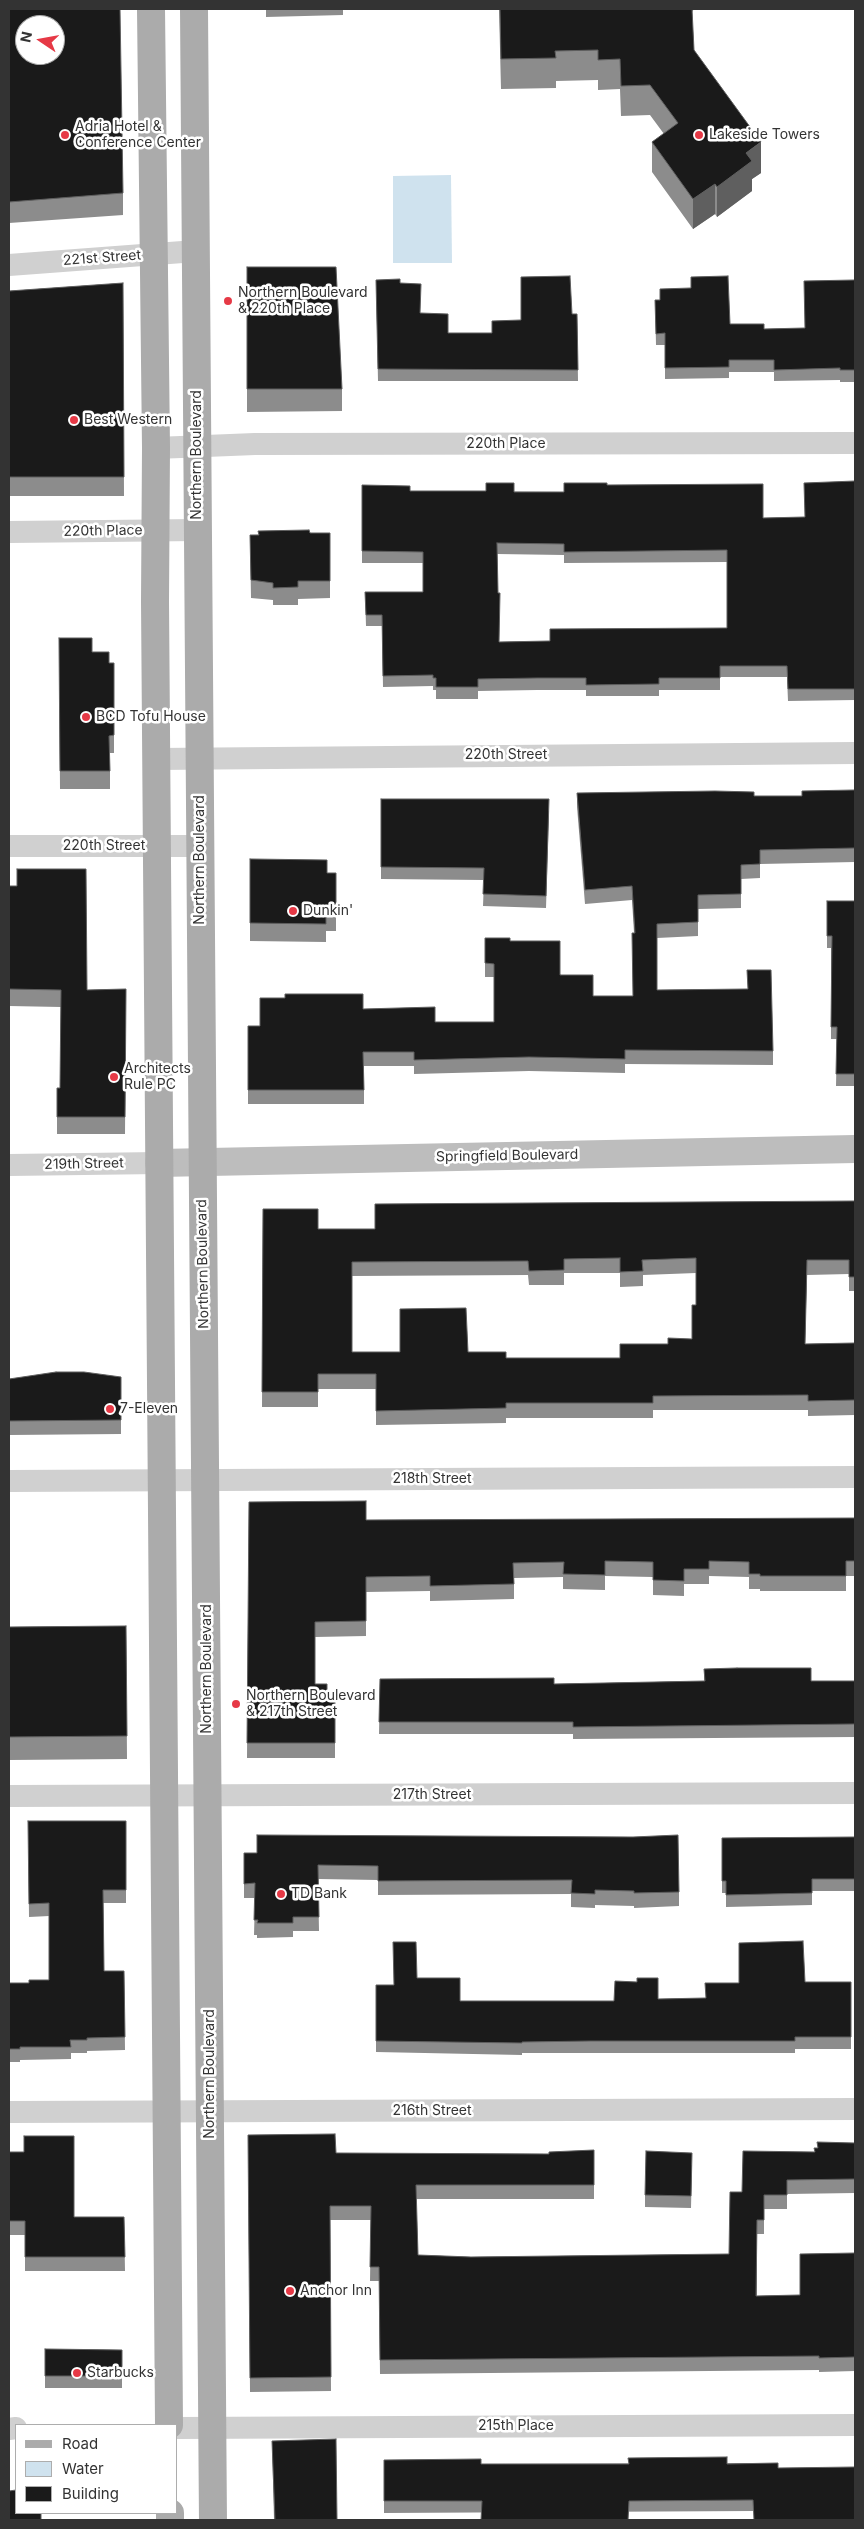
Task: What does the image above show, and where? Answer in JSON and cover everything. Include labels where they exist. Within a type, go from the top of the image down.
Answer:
[{"type":"main road","points":[[151,9],[156,448],[157,846],[169,2424]]},
{"type":"main road","name":"Northern Boulevard","points":[[194,9],[213,2520]]},
{"type":"main road","name":"Springfield Boulevard","points":[[160,1163],[855,1149]]},
{"type":"street","name":"221st Street","points":[[9,266],[196,251]]},
{"type":"street","name":"220th Place","points":[[156,448],[198,446],[855,443]]},
{"type":"street","name":"220th Place","points":[[9,532],[198,530]]},
{"type":"street","name":"220th Street","points":[[157,759],[855,752]]},
{"type":"street","name":"220th Street","points":[[9,846],[200,846]]},
{"type":"street","name":"219th Street","points":[[9,1165],[160,1163]]},
{"type":"street","name":"218th Street","points":[[9,1481],[855,1477]]},
{"type":"street","name":"217th Street","points":[[9,1796],[855,1793]]},
{"type":"street","name":"216th Street","points":[[9,2112],[855,2109]]},
{"type":"street","name":"215th Place","points":[[178,2428],[855,2425]]},
{"type":"water","points":[[451,175],[452,263],[393,263],[393,176]]},
{"type":"building","name":"Adria Hotel & Conference Center","points":[[9,9],[120,9],[123,193],[9,202]]},
{"type":"building","name":"Lakeside Towers","points":[[500,9],[692,9],[694,50],[761,142],[746,153],[752,161],[717,187],[715,184],[693,199],[652,142],[678,123],[650,85],[621,86],[620,59],[598,60],[598,50],[555,51],[556,58],[501,59]]},
{"type":"building","points":[[247,267],[336,267],[342,389],[247,389]]},
{"type":"building","points":[[570,276],[572,314],[577,314],[578,370],[378,369],[376,280],[400,279],[400,283],[421,284],[420,313],[448,314],[448,333],[492,333],[492,321],[521,320],[521,277]]},
{"type":"building","points":[[728,276],[730,324],[764,324],[764,329],[805,328],[804,281],[855,280],[855,370],[840,370],[840,368],[774,370],[774,360],[729,360],[729,367],[665,368],[665,333],[656,334],[655,300],[660,300],[660,289],[691,288],[691,277]]},
{"type":"building","points":[[123,283],[124,477],[9,477],[9,291]]},
{"type":"building","points":[[855,481],[855,689],[788,689],[787,666],[720,666],[720,678],[659,678],[659,684],[586,685],[586,678],[537,678],[478,679],[478,687],[436,687],[436,678],[433,678],[433,675],[383,676],[382,615],[366,615],[365,592],[423,592],[423,552],[362,551],[362,485],[410,486],[410,491],[486,491],[486,483],[514,483],[514,492],[564,492],[564,483],[607,483],[607,485],[763,484],[763,518],[805,517],[804,483]],"holes":[[[497,543],[564,544],[564,552],[727,550],[727,628],[550,629],[550,641],[499,642],[500,593],[498,593]]]},
{"type":"building","points":[[309,530],[310,533],[330,533],[330,581],[298,581],[298,587],[273,588],[273,583],[251,580],[250,535],[259,535],[258,531]]},
{"type":"building","name":"BCD Tofu House","points":[[59,638],[92,638],[92,652],[109,652],[109,663],[114,663],[114,735],[109,736],[110,771],[60,771]]},
{"type":"building","points":[[855,790],[855,848],[760,850],[760,864],[741,865],[741,894],[698,895],[698,922],[657,924],[657,990],[748,989],[747,970],[771,970],[773,1051],[625,1050],[625,1059],[529,1057],[414,1060],[414,1052],[363,1052],[364,1090],[248,1090],[248,1026],[260,1026],[260,998],[285,998],[285,994],[363,994],[363,1009],[435,1007],[435,1022],[494,1022],[494,964],[485,963],[485,938],[510,938],[510,941],[560,941],[560,975],[593,975],[593,996],[633,996],[632,933],[635,933],[632,886],[585,890],[577,793],[715,791],[754,792],[754,796],[802,796],[802,791]]},
{"type":"building","points":[[381,799],[549,799],[546,896],[483,894],[484,868],[381,867]]},
{"type":"building","name":"Dunkin'","points":[[250,859],[327,860],[327,873],[336,873],[336,913],[326,913],[326,924],[250,923]]},
{"type":"building","points":[[17,869],[86,869],[87,990],[126,989],[125,1117],[57,1117],[57,1088],[60,1088],[61,990],[9,989],[9,886],[17,886]]},
{"type":"building","points":[[827,901],[855,901],[855,1074],[836,1074],[837,1027],[831,1027],[832,936],[827,936]]},
{"type":"building","points":[[855,1201],[855,1277],[849,1277],[849,1260],[807,1260],[805,1344],[855,1343],[855,1400],[808,1401],[808,1395],[653,1396],[653,1403],[506,1403],[506,1408],[376,1411],[376,1374],[318,1374],[318,1392],[262,1392],[263,1209],[318,1209],[318,1229],[375,1229],[375,1204]],"holes":[[[620,1258],[620,1272],[643,1271],[642,1260],[696,1258],[696,1305],[692,1305],[692,1339],[668,1338],[668,1344],[620,1344],[620,1358],[506,1358],[506,1352],[468,1352],[466,1308],[400,1309],[400,1352],[352,1352],[352,1262],[528,1261],[529,1271],[564,1270],[564,1259]]]},
{"type":"building","points":[[56,1372],[84,1372],[121,1377],[121,1420],[9,1421],[9,1379]]},
{"type":"building","points":[[366,1501],[366,1520],[855,1518],[855,1561],[846,1561],[846,1576],[760,1576],[760,1574],[749,1574],[749,1562],[709,1561],[709,1569],[684,1569],[684,1581],[653,1580],[653,1562],[605,1561],[605,1575],[563,1574],[564,1562],[513,1563],[514,1584],[430,1586],[430,1576],[366,1577],[366,1621],[315,1622],[315,1684],[327,1684],[327,1694],[335,1694],[335,1743],[247,1743],[249,1502]]},
{"type":"building","points":[[126,1626],[127,1736],[9,1737],[9,1627]]},
{"type":"building","points":[[811,1668],[811,1681],[855,1681],[855,1724],[573,1727],[573,1722],[379,1722],[380,1679],[554,1678],[554,1684],[705,1681],[704,1669]]},
{"type":"building","points":[[28,1821],[126,1821],[126,1890],[103,1890],[104,1971],[124,1971],[125,2037],[70,2040],[71,2047],[20,2047],[20,2049],[9,2049],[9,1983],[49,1980],[49,1903],[29,1904]]},
{"type":"building","points":[[257,1835],[633,1837],[678,1835],[679,1892],[634,1893],[634,1891],[595,1890],[595,1894],[571,1893],[572,1880],[378,1881],[378,1866],[318,1865],[319,1917],[293,1917],[293,1923],[257,1923],[258,1920],[254,1920],[255,1883],[244,1884],[244,1853],[257,1853]]},
{"type":"building","points":[[855,1837],[855,1879],[812,1879],[812,1893],[726,1895],[726,1881],[722,1881],[722,1838]]},
{"type":"building","points":[[803,1941],[805,1982],[851,1982],[851,2037],[795,2037],[795,2041],[590,2041],[522,2043],[376,2041],[376,1985],[394,1985],[393,1942],[416,1942],[417,1978],[460,1978],[460,2001],[614,2001],[615,1981],[637,1982],[637,1978],[658,1978],[658,1999],[706,1998],[705,1983],[739,1983],[739,1943]]},
{"type":"building","points":[[335,2134],[336,2153],[549,2154],[549,2152],[594,2150],[594,2185],[416,2185],[418,2255],[471,2257],[729,2254],[730,2192],[742,2192],[743,2151],[815,2152],[814,2148],[818,2148],[817,2142],[855,2143],[855,2179],[787,2180],[787,2195],[764,2195],[764,2220],[757,2220],[756,2296],[800,2295],[800,2254],[855,2253],[855,2357],[380,2360],[379,2267],[370,2267],[371,2206],[330,2206],[331,2377],[250,2378],[248,2135]]},
{"type":"building","points":[[24,2136],[74,2136],[74,2217],[124,2217],[125,2257],[25,2257],[25,2221],[9,2221],[9,2152],[24,2152]]},
{"type":"building","points":[[646,2151],[692,2153],[691,2196],[645,2195]]},
{"type":"building","points":[[45,2349],[122,2350],[122,2376],[45,2376]]},
{"type":"building","points":[[336,2439],[337,2520],[275,2520],[272,2441]]},
{"type":"building","points":[[727,2457],[727,2464],[778,2463],[778,2468],[855,2467],[855,2520],[754,2520],[753,2500],[629,2501],[628,2520],[481,2520],[482,2501],[384,2501],[384,2460],[481,2459],[481,2464],[629,2464],[628,2458]]},
{"type":"building","points":[[15,2490],[15,2514],[41,2514],[41,2520],[9,2520],[9,2491]]},
{"type":"place","name":"Adria Hotel & Conference Center","points":[[65,135]]},
{"type":"place","name":"Lakeside Towers","points":[[699,135]]},
{"type":"place","name":"Northern Boulevard & 220th Place","points":[[228,301]]},
{"type":"place","name":"Best Western","points":[[74,420]]},
{"type":"place","name":"BCD Tofu House","points":[[86,717]]},
{"type":"place","name":"Dunkin'","points":[[293,911]]},
{"type":"place","name":"Architects Rule PC","points":[[114,1077]]},
{"type":"place","name":"7-Eleven","points":[[110,1409]]},
{"type":"place","name":"Northern Boulevard & 217th Street","points":[[236,1704]]},
{"type":"place","name":"TD Bank","points":[[281,1894]]},
{"type":"place","name":"Anchor Inn","points":[[290,2291]]},
{"type":"place","name":"Starbucks","points":[[77,2373]]}]
